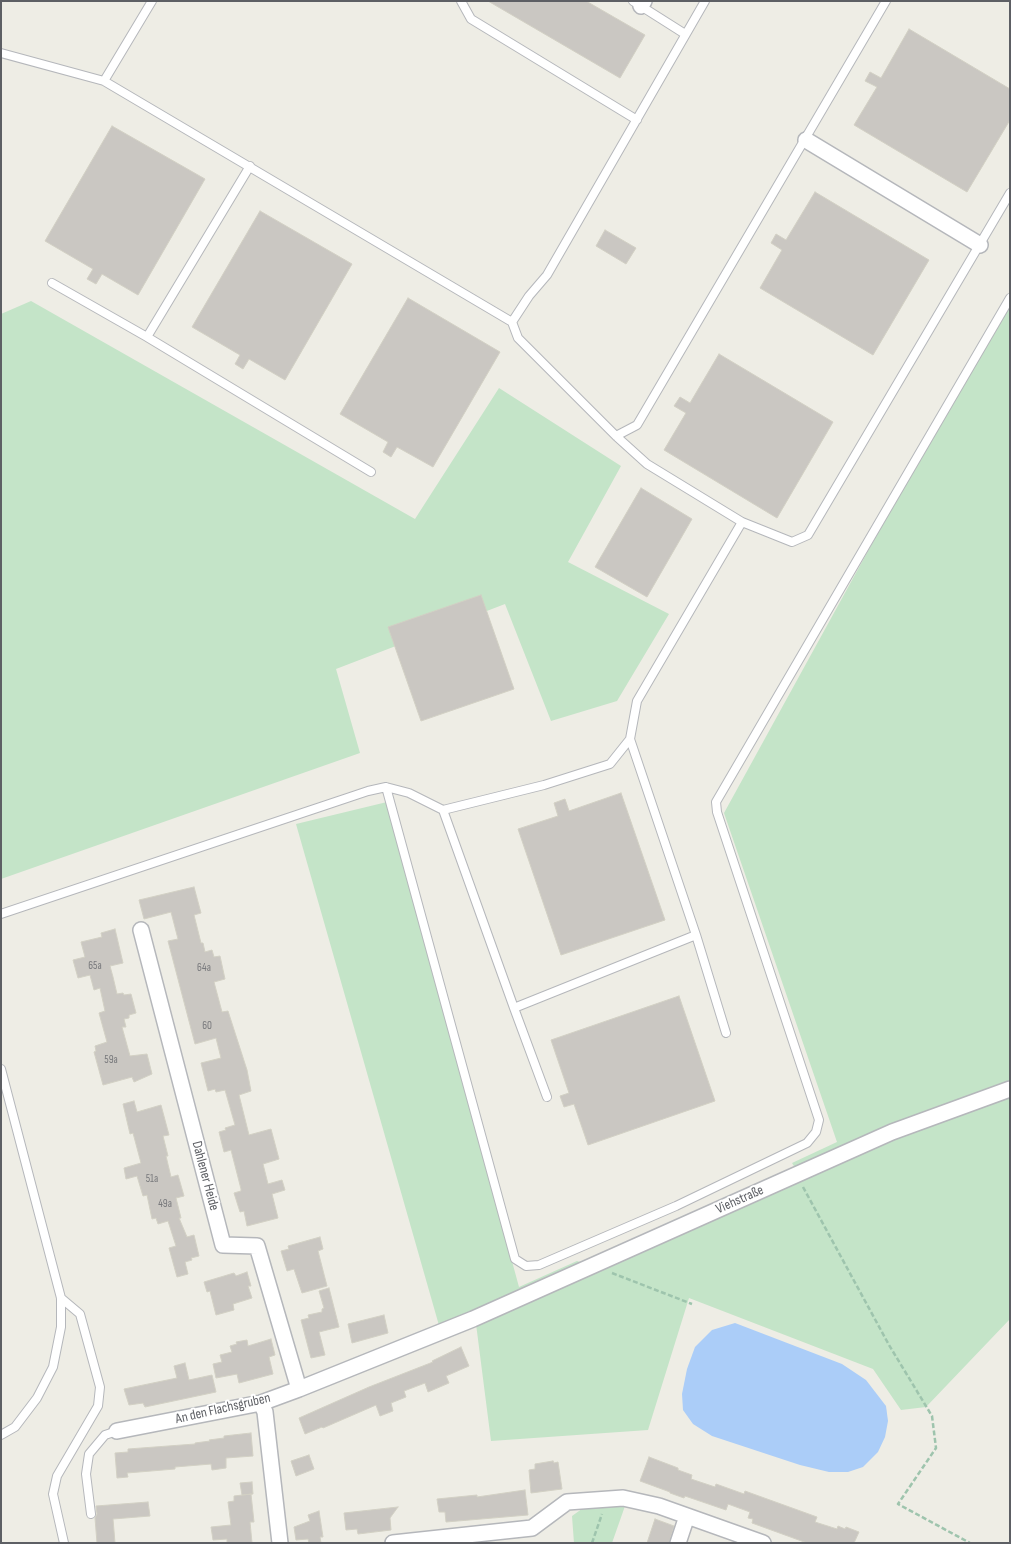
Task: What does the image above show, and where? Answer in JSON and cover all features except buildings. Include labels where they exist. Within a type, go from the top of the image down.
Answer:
[{"type":"street","points":[[806,140],[980,245]]},
{"type":"street","name":"Dahlener Heide","points":[[141,930],[223,1245],[257,1246],[299,1389]]},
{"type":"street","name":"Viehstraße","points":[[473,1320],[892,1132],[1010,1089]]},
{"type":"street","name":"An den Flachsgruben","points":[[116,1432],[260,1403],[473,1320]]},
{"type":"street","points":[[260,1403],[265,1412],[280,1543]]},
{"type":"street","points":[[393,1543],[532,1528],[566,1502],[624,1498],[659,1506],[764,1543]]},
{"type":"street","points":[[678,1543],[687,1516]]},
{"type":"lane","points":[[104,81],[152,1]]},
{"type":"lane","points":[[461,1],[472,19],[638,120]]},
{"type":"lane","points":[[512,322],[529,296],[547,275],[705,1]]},
{"type":"lane","points":[[616,436],[637,425],[886,1]]},
{"type":"lane","points":[[639,3],[685,34]]},
{"type":"lane","points":[[1,53],[104,81],[512,322],[518,338],[616,436],[647,464],[742,522],[792,542],[808,535],[1010,193]]},
{"type":"lane","points":[[147,338],[250,166]]},
{"type":"lane","points":[[52,283],[372,472]]},
{"type":"lane","points":[[386,787],[515,1259],[526,1266],[539,1265],[676,1206],[807,1143],[816,1132],[819,1120],[720,821],[716,802],[1010,298]]},
{"type":"lane","points":[[1,914],[359,794],[386,787],[409,793],[443,810],[544,785],[610,764],[630,739],[638,701],[742,522]]},
{"type":"lane","points":[[630,739],[696,935],[726,1033]]},
{"type":"lane","points":[[443,810],[547,1097]]},
{"type":"lane","points":[[514,1008],[696,935]]},
{"type":"lane","points":[[1,1069],[61,1298],[61,1326],[53,1367],[37,1398],[16,1427],[1,1435]]},
{"type":"lane","points":[[61,1298],[80,1314],[100,1387],[98,1406],[57,1476],[53,1494],[64,1543]]},
{"type":"lane","name":"An den Flachsgruben","points":[[91,1514],[86,1474],[89,1454],[104,1435],[116,1432]]},
{"type":"path","points":[[797,1175],[888,1345],[932,1416],[936,1448],[898,1504],[970,1543]]},
{"type":"path","points":[[609,1271],[692,1304]]},
{"type":"path","points":[[592,1543],[609,1498]]},
{"type":"green space","points":[[1010,299],[1010,1319],[926,1407],[901,1410],[873,1369],[689,1298],[648,1430],[491,1441],[475,1316],[440,1329],[296,824],[387,802],[519,1287],[577,1261],[599,1268],[800,1176],[792,1163],[837,1142],[724,813],[979,349]]},
{"type":"green space","points":[[31,301],[415,519],[499,388],[621,466],[568,562],[669,614],[617,701],[551,721],[505,604],[336,669],[360,753],[1,879],[1,314]]},
{"type":"green space","points":[[586,1506],[625,1506],[612,1543],[574,1543],[572,1516]]},
{"type":"water","points":[[735,1323],[842,1364],[866,1380],[886,1406],[888,1421],[885,1437],[878,1452],[863,1467],[848,1472],[829,1472],[800,1465],[712,1436],[693,1424],[683,1410],[682,1394],[687,1369],[695,1347],[712,1330]]}]
